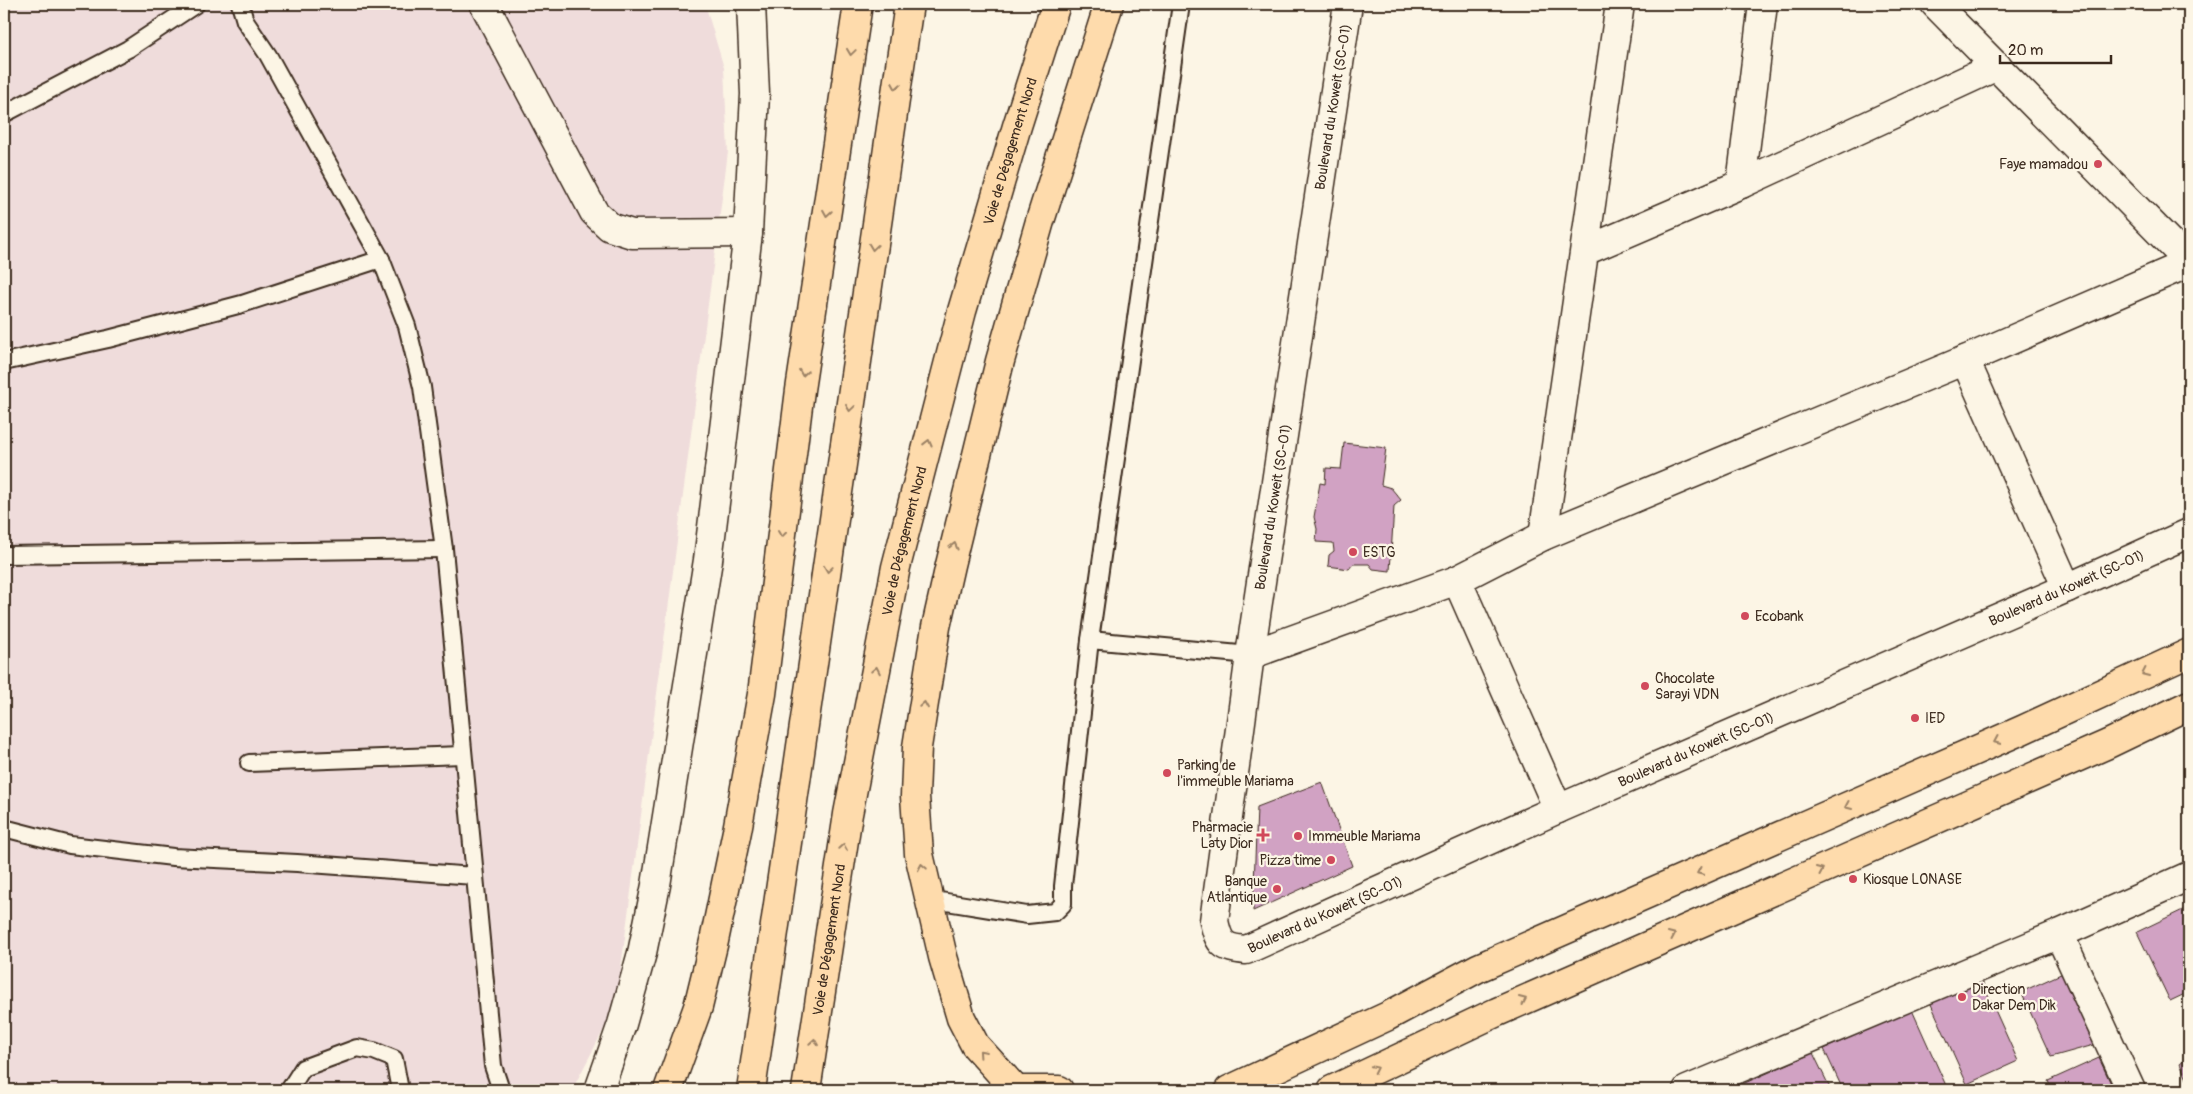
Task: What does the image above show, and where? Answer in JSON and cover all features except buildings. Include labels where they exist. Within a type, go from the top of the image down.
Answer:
[{"type":"main road","points":[[668,1090],[698,1007],[714,941],[737,831],[762,694],[800,390],[858,4]]},
{"type":"main road","points":[[751,1090],[910,4]]},
{"type":"main road","name":"Voie de Dégagement Nord","points":[[806,1090],[848,814],[896,567],[962,311],[1017,126],[1056,4]]},
{"type":"main road","points":[[1059,1090],[1013,1090],[975,1045],[961,1018],[928,899],[919,854],[915,796],[917,747],[936,627],[1000,361],[1040,221],[1109,4]]},
{"type":"main road","points":[[1229,1090],[1388,1016],[1478,968],[2022,730],[2189,653]]},
{"type":"main road","points":[[1332,1090],[1497,1012],[2108,744],[2189,705]]},
{"type":"street","points":[[484,4],[594,212],[610,227],[632,234],[748,234]]},
{"type":"street","points":[[599,1090],[622,1024],[642,953],[656,884],[708,560],[748,234],[755,94],[750,4]]},
{"type":"street","name":"Boulevard du Koweit (SC-01)","points":[[1348,4],[1250,655],[1214,921],[1218,937],[1230,949],[1246,950],[1558,809],[2067,588],[2189,532]]},
{"type":"street","points":[[1543,536],[1620,4]]},
{"type":"street","points":[[1741,184],[1763,4]]},
{"type":"street","points":[[1250,655],[1458,580],[1543,536],[1965,360],[2189,263],[1935,4]]},
{"type":"street","points":[[1584,251],[1741,184],[1997,66]]},
{"type":"street","points":[[1965,360],[2067,588]]},
{"type":"street","points":[[1458,580],[1558,809]]},
{"type":"street","points":[[1687,1090],[2059,934],[2189,876]]},
{"type":"street","points":[[2059,934],[2131,1090]]},
{"type":"lane","points":[[4,114],[128,49],[193,4]]},
{"type":"lane","points":[[240,4],[245,21],[272,64],[381,259],[407,326],[422,387],[444,549],[462,755],[493,1066],[501,1090]]},
{"type":"lane","points":[[928,899],[1027,915],[1055,912],[1063,904],[1063,886],[1090,640],[1181,4]]},
{"type":"lane","points":[[4,362],[108,339],[242,304],[381,259]]},
{"type":"lane","points":[[4,555],[444,549]]},
{"type":"lane","points":[[1090,640],[1250,655]]},
{"type":"lane","points":[[249,763],[462,755]]},
{"type":"lane","points":[[4,828],[70,845],[173,857],[297,862],[474,876]]},
{"type":"lane","points":[[290,1090],[303,1068],[357,1048],[374,1050],[394,1059],[400,1090]]},
{"type":"shaded area","points":[[4,4],[705,4],[724,68],[728,152],[616,1006],[572,1090],[4,1090]]},
{"type":"place","name":"Faye mamadou","points":[[2098,164]]},
{"type":"place","name":"ESTG","points":[[1353,552]]},
{"type":"place","name":"Ecobank","points":[[1745,616]]},
{"type":"place","name":"Chocolate Sarayi VDN","points":[[1645,686]]},
{"type":"place","name":"IED","points":[[1915,718]]},
{"type":"place","name":"Parking de l'immeuble Mariama","points":[[1167,773]]},
{"type":"place","name":"Pharmacie Laty Dior","points":[[1263,835]]},
{"type":"place","name":"Immeuble Mariama","points":[[1298,836]]},
{"type":"place","name":"Pizza time","points":[[1331,860]]},
{"type":"place","name":"Kiosque LONASE","points":[[1853,879]]},
{"type":"place","name":"Banque Atlantique","points":[[1277,889]]},
{"type":"place","name":"Direction Dakar Dem Dik","points":[[1962,997]]}]
